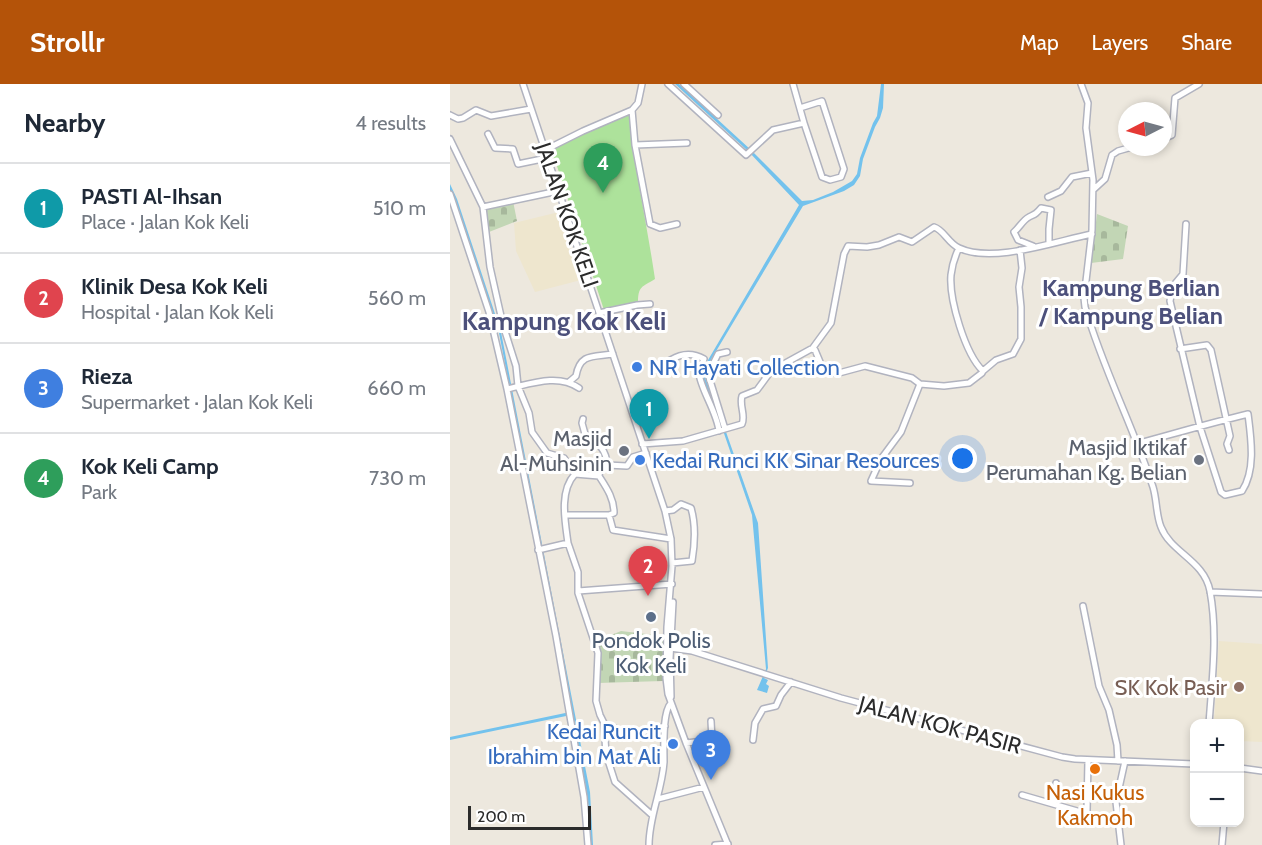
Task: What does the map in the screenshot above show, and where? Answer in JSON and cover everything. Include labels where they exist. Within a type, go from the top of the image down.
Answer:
[{"type":"street","name":"JALAN KOK KELI","points":[[523,84],[665,511],[671,539],[672,563],[667,627],[671,700],[686,743],[728,844]]},
{"type":"street","points":[[545,150],[583,130],[632,110],[637,106],[642,84]]},
{"type":"street","points":[[668,84],[746,155],[773,130],[804,123]]},
{"type":"street","points":[[684,84],[718,116]]},
{"type":"street","points":[[793,84],[804,123],[822,177],[830,180],[841,177],[844,169],[822,101],[800,108]]},
{"type":"street","points":[[1082,84],[1088,103],[1086,128],[1093,190],[1092,234],[1085,307],[1112,385],[1153,488],[1161,527],[1167,537],[1206,578],[1210,592],[1215,651],[1209,719]]},
{"type":"street","points":[[1172,135],[1175,98],[1199,84]]},
{"type":"street","points":[[450,115],[459,119],[476,110],[491,116],[531,109]]},
{"type":"street","points":[[632,110],[635,145],[650,224],[660,228],[677,224]]},
{"type":"street","points":[[488,134],[495,148],[510,147],[514,150],[518,164],[547,158]]},
{"type":"street","points":[[450,139],[483,207],[492,273],[503,325],[516,366],[512,388],[529,413],[532,432],[540,446],[550,455],[560,456],[567,460],[575,474]]},
{"type":"street","points":[[635,145],[687,143]]},
{"type":"street","points":[[1093,190],[1105,179],[1112,155],[1118,151]]},
{"type":"street","points":[[1048,197],[1061,190],[1072,177],[1092,173]]},
{"type":"street","points":[[483,207],[558,191]]},
{"type":"street","points":[[450,194],[512,388],[587,815],[588,845]]},
{"type":"street","points":[[1035,246],[1021,242],[1014,233],[1028,217],[1036,215],[1041,208],[1051,210],[1048,229],[1049,243]]},
{"type":"street","points":[[1136,444],[1200,427],[1226,419],[1248,414],[1250,471],[1244,488],[1239,492],[1226,495],[1221,492],[1200,427],[1170,300],[1173,286],[1183,274],[1186,224]]},
{"type":"street","points":[[642,444],[679,442],[740,426],[743,423],[740,401],[742,396],[757,390],[771,371],[812,349],[831,322],[844,249],[848,246],[873,246],[899,237],[912,242],[930,228],[936,227],[959,248],[983,253],[1020,250],[1092,234]]},
{"type":"street","points":[[959,248],[951,274],[952,292],[963,334],[975,361],[983,370]]},
{"type":"street","points":[[812,349],[815,350],[823,369],[832,373],[865,366],[912,378],[920,384],[960,386],[969,383],[996,360],[1013,354],[1021,339],[1020,250]]},
{"type":"street","points":[[600,313],[637,304],[650,304]]},
{"type":"street","points":[[1180,349],[1207,345],[1211,350],[1230,436],[1227,444],[1229,450]]},
{"type":"street","points":[[722,430],[723,415],[708,374],[718,354],[727,352]]},
{"type":"street","points":[[569,382],[576,376],[578,366],[582,361],[613,354]]},
{"type":"street","points":[[655,370],[675,356],[696,355],[704,359],[699,370],[700,377],[722,430]]},
{"type":"street","points":[[512,388],[546,381],[569,382],[579,388]]},
{"type":"street","points":[[910,483],[871,481],[880,459],[901,432],[920,384]]},
{"type":"street","points":[[583,419],[585,434],[604,451],[607,456],[607,465]]},
{"type":"street","points":[[565,515],[614,513],[614,504],[609,491],[599,476],[601,468],[607,465],[627,466],[633,457],[646,453]]},
{"type":"street","points":[[575,474],[599,476]]},
{"type":"street","points":[[575,474],[566,489],[565,515],[568,543],[578,572],[578,591],[598,658],[596,701],[603,722],[605,748],[615,782],[652,815]]},
{"type":"street","points":[[665,511],[678,508],[681,504],[691,508],[693,517],[695,535],[692,561],[672,563]]},
{"type":"street","points":[[609,515],[613,530],[671,539]]},
{"type":"street","points":[[541,549],[568,543]]},
{"type":"street","name":"JALAN KOK KELI","points":[[668,660],[672,586]]},
{"type":"street","points":[[578,591],[672,586]]},
{"type":"street","points":[[1210,592],[1262,594]]},
{"type":"street","points":[[1083,606],[1099,686],[1110,710],[1118,761]]},
{"type":"street","points":[[667,627],[670,645]]},
{"type":"street","points":[[668,660],[675,651],[683,648],[670,634]]},
{"type":"street","name":"JALAN KOK PASIR","points":[[670,645],[841,698],[1062,757],[1190,764]]},
{"type":"street","points":[[753,740],[755,723],[763,709],[776,706],[791,682]]},
{"type":"street","points":[[649,845],[648,831],[663,773],[665,726],[667,709],[671,700]]},
{"type":"street","points":[[686,743],[712,740],[711,721]]},
{"type":"street","points":[[603,722],[609,727],[633,732],[644,732],[665,726]]},
{"type":"street","points":[[1022,795],[1084,813],[1087,811],[1088,760]]},
{"type":"street","points":[[1121,845],[1116,802],[1125,761]]},
{"type":"street","points":[[1244,769],[1262,771]]},
{"type":"street","points":[[1054,804],[1056,783]]},
{"type":"street","points":[[658,799],[704,787]]},
{"type":"street","points":[[1222,845],[1224,827]]},
{"type":"street","points":[[716,845],[728,844]]},
{"type":"shaded area","points":[[559,212],[581,280],[535,292],[516,251],[514,223]]},
{"type":"shaded area","name":"SK Kok Pasir","points":[[1219,641],[1262,644],[1262,742],[1244,741],[1244,719],[1214,719]]},
{"type":"green space","points":[[627,113],[630,116],[655,279],[642,288],[638,303],[604,310],[555,160],[548,150]]},
{"type":"green space","points":[[513,201],[517,221],[489,232],[486,210],[488,207]]},
{"type":"green space","points":[[1097,214],[1128,226],[1123,259],[1091,263]]},
{"type":"green space","points":[[621,631],[663,636],[663,681],[598,683],[601,659],[597,641]]},
{"type":"water","points":[[675,84],[679,84],[751,150],[802,201],[813,200],[833,192],[852,181],[857,174],[860,158],[877,116],[881,84],[884,84],[883,108],[863,159],[860,176],[854,185],[844,191],[803,206],[703,373],[758,523],[768,668],[764,678],[768,680],[766,684],[769,686],[767,693],[757,690],[766,669],[752,515],[701,372],[799,205],[749,152]]},
{"type":"water","points":[[450,184],[457,199],[501,332],[590,792],[593,845],[589,845],[587,796],[571,715],[450,740],[450,737],[570,712],[558,636],[499,333],[456,201],[450,190]]},
{"type":"place","name":"Kok Keli Camp","points":[[603,193]]},
{"type":"place","name":"NR Hayati Collection","points":[[637,367]]},
{"type":"place","name":"PASTI Al-Ihsan","points":[[649,439]]},
{"type":"place","name":"Masjid Al-Muhsinin","points":[[624,451]]},
{"type":"place","name":"Kedai Runci KK Sinar Resources","points":[[640,460]]},
{"type":"place","name":"Masjid Iktikaf Perumahan Kg. Belian","points":[[1199,460]]},
{"type":"place","name":"Klinik Desa Kok Keli","points":[[648,596]]},
{"type":"place","name":"Pondok Polis Kok Keli","points":[[651,617]]},
{"type":"place","name":"SK Kok Pasir","points":[[1239,687]]},
{"type":"place","name":"Kedai Runcit Ibrahim bin Mat Ali","points":[[673,744]]},
{"type":"place","name":"Nasi Kukus Kakmoh","points":[[1095,769]]},
{"type":"place","name":"Rieza","points":[[711,780]]},
{"type":"district","name":"Kampung Berlian / Kampung Belian","points":[[1131,301]]},
{"type":"district","name":"Kampung Kok Keli","points":[[564,321]]}]
